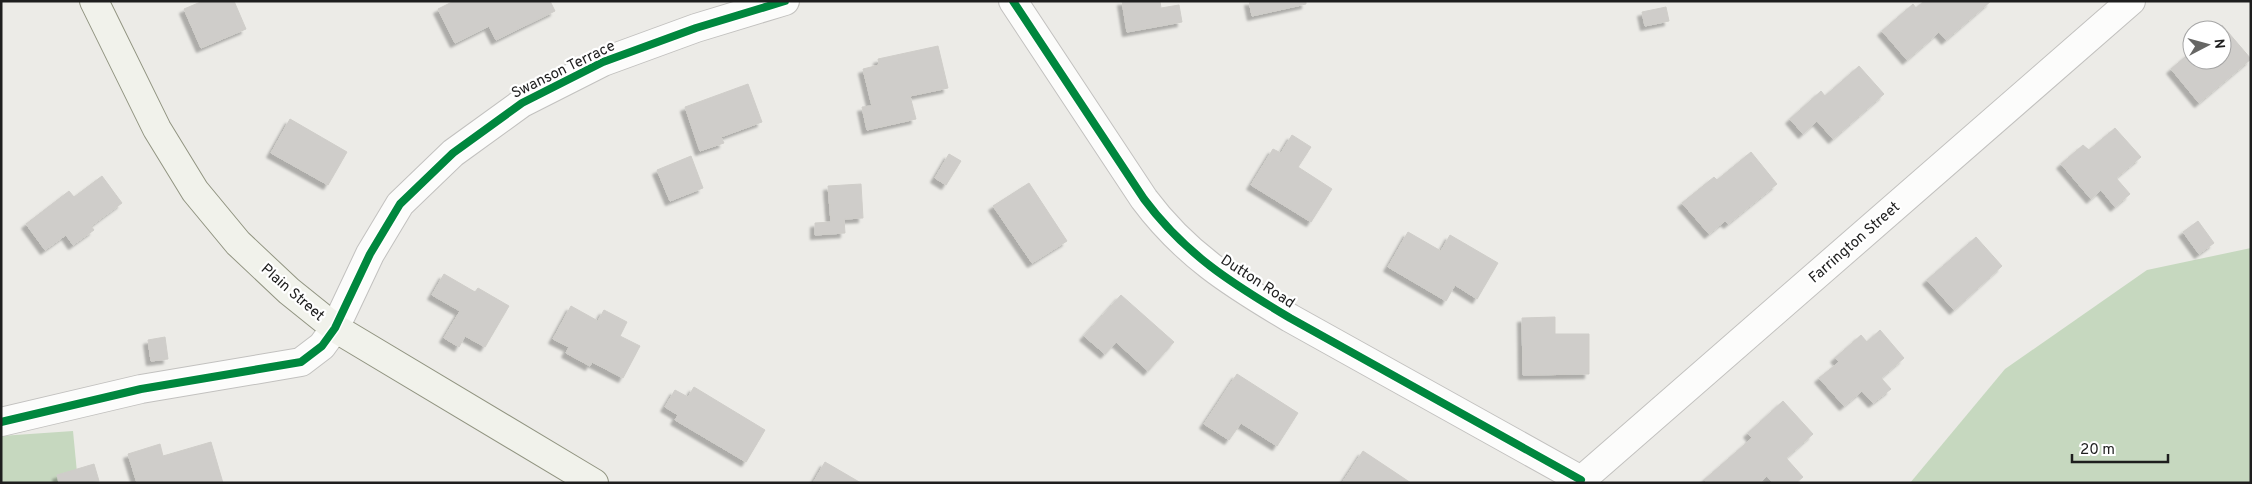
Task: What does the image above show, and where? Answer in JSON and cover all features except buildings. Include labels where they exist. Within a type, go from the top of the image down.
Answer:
[{"type":"street","name":"Plain Street","points":[[94,1],[157,129],[195,191],[238,243],[289,291],[335,328],[594,483]]},
{"type":"street","name":"Swanson Terrace","points":[[1,422],[141,389],[290,365],[311,356],[322,346],[335,328],[370,254],[400,204],[453,153],[522,103],[603,62],[696,28],[785,1]]},
{"type":"street","name":"Dutton Road","points":[[1014,1],[1144,199],[1161,222],[1185,246],[1249,293],[1290,318],[1580,481]]},
{"type":"street","name":"Farrington Street","points":[[1580,481],[2131,1]]},
{"type":"green space","points":[[2251,248],[2251,483],[1910,483],[2005,369],[2147,270]]},
{"type":"green space","points":[[73,431],[78,483],[1,483],[1,436]]},
{"type":"cycle path","points":[[1,422],[141,389],[301,362],[322,346],[335,328],[370,254],[400,204],[453,153],[522,103],[603,62],[696,28],[785,1]]},
{"type":"cycle path","points":[[1013,1],[1144,199],[1176,236],[1193,252],[1248,292],[1290,318],[1581,480]]}]
